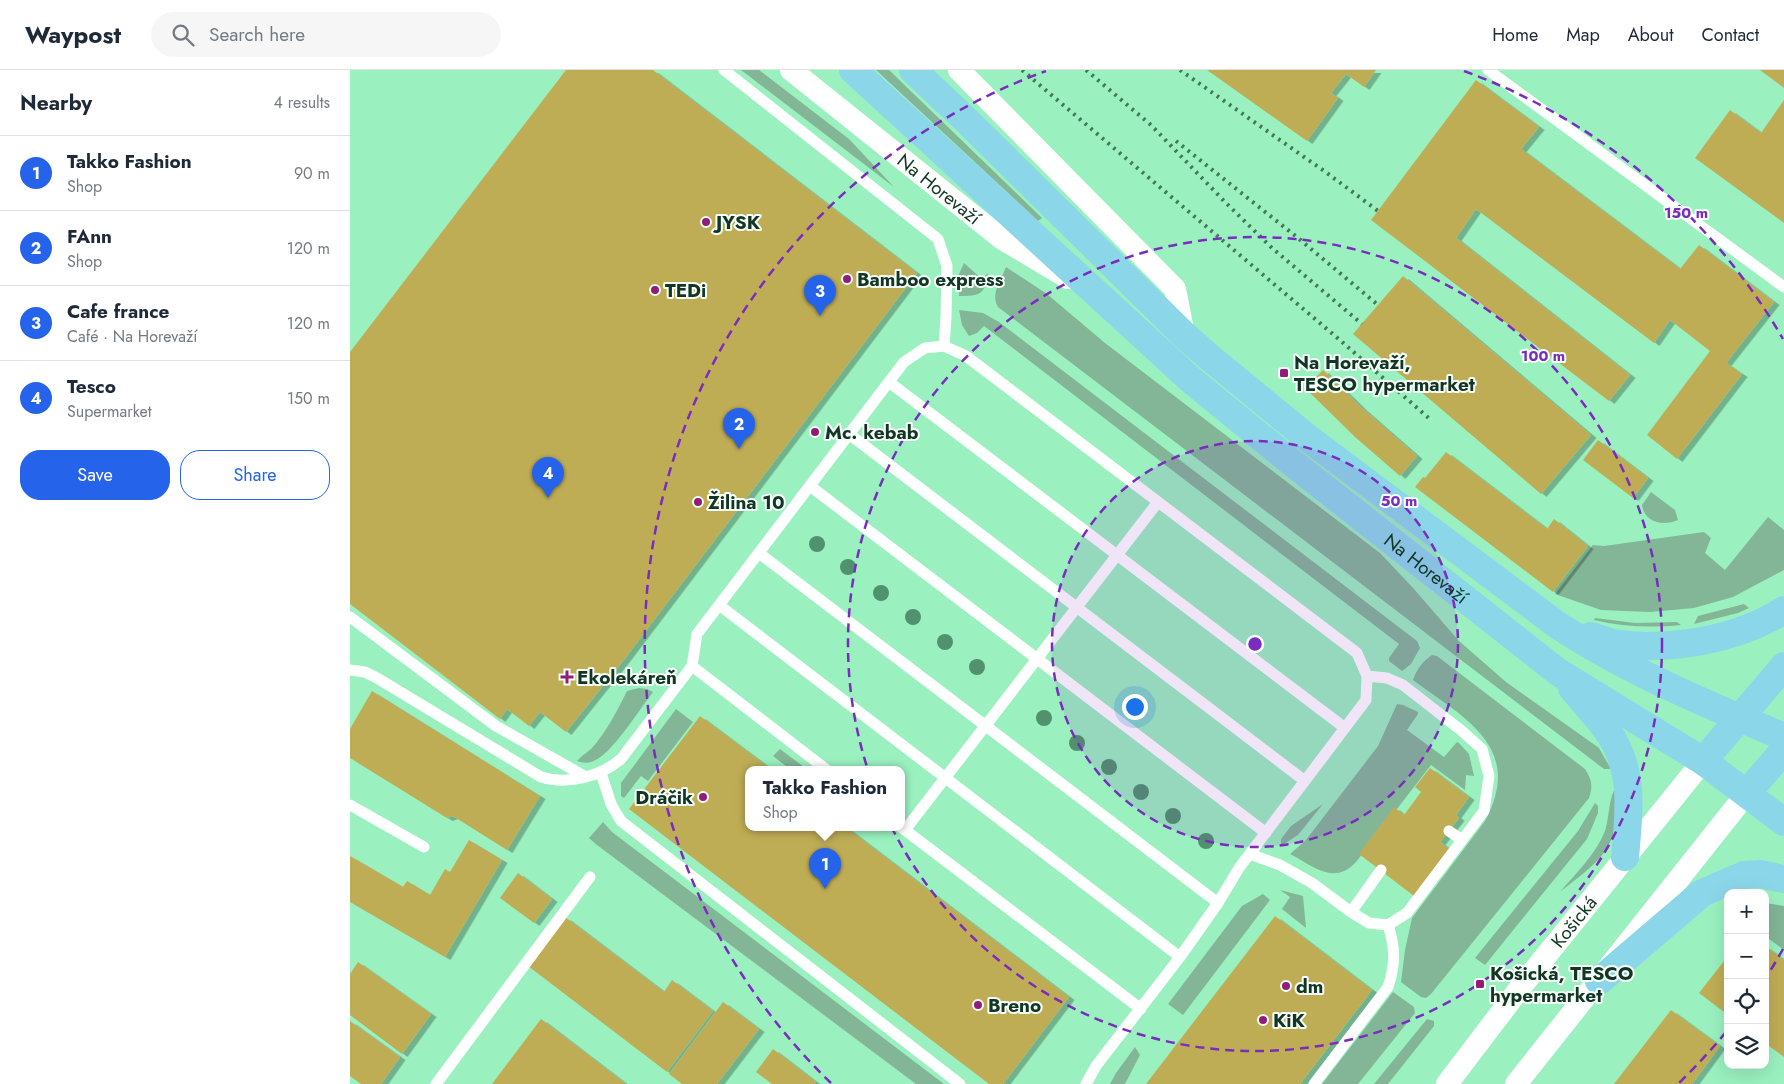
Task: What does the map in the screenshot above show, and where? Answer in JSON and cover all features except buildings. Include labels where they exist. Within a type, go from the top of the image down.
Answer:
[{"type":"main road","name":"Na Horevaží","points":[[853,70],[1096,295],[1191,380],[1237,418],[1558,672],[1703,761],[1784,822]]},
{"type":"main road","name":"Na Horevaží","points":[[913,70],[1184,335],[1309,439],[1556,624],[1590,647],[1633,669],[1784,737]]},
{"type":"main road","name":"Na Horevaží","points":[[1556,624],[1612,643],[1653,646],[1687,644],[1730,634],[1771,618],[1784,610]]},
{"type":"main road","points":[[1703,761],[1784,666]]},
{"type":"main road","points":[[1558,672],[1609,733],[1619,753],[1627,776],[1630,805],[1625,857]]},
{"type":"main road","points":[[1747,793],[1784,750]]},
{"type":"main road","points":[[1599,981],[1702,893],[1744,875],[1760,874],[1784,879]]},
{"type":"street","name":"Na Horevaží","points":[[791,70],[1001,238],[1096,295]]},
{"type":"street","points":[[959,70],[1175,289],[1184,335]]},
{"type":"street","name":"Košická","points":[[1447,1084],[1520,988],[1703,761]]},
{"type":"street","points":[[1516,1084],[1747,793]]},
{"type":"lane","points":[[724,70],[938,238],[947,266],[944,346]]},
{"type":"lane","points":[[1488,70],[1784,287]]},
{"type":"lane","points":[[350,670],[365,672],[377,678],[541,777],[563,780],[601,773],[621,759],[692,666],[696,634],[904,362],[925,348],[944,346],[966,356],[1357,653],[1367,676],[1366,700],[1239,868],[1218,903],[1180,958],[1096,1066],[1086,1084]]},
{"type":"lane","points":[[889,382],[1345,728]]},
{"type":"lane","points":[[849,434],[1305,781]]},
{"type":"lane","points":[[810,486],[1266,833]]},
{"type":"lane","points":[[905,826],[946,777],[1158,502]]},
{"type":"lane","points":[[759,553],[1218,903]]},
{"type":"lane","points":[[719,605],[1180,958]]},
{"type":"lane","points":[[350,616],[496,726],[586,777]]},
{"type":"lane","points":[[692,666],[822,766]]},
{"type":"lane","points":[[1250,854],[1280,865],[1312,883],[1369,923],[1388,925],[1407,913],[1484,811],[1490,776],[1482,749],[1403,685],[1387,678],[1367,676]]},
{"type":"lane","points":[[601,773],[611,804],[621,821],[960,1084]]},
{"type":"lane","points":[[350,805],[424,848]]},
{"type":"lane","points":[[905,830],[1141,1009]]},
{"type":"lane","points":[[1449,831],[1462,840]]},
{"type":"lane","points":[[1351,912],[1381,870]]},
{"type":"lane","points":[[436,1084],[590,877]]},
{"type":"lane","points":[[1314,1084],[1388,987],[1394,969],[1392,939],[1388,925]]},
{"type":"green space","points":[[741,70],[759,70],[849,139],[894,187]]},
{"type":"green space","points":[[876,70],[889,70],[1042,218],[1038,221]]},
{"type":"green space","points":[[964,263],[982,279],[988,273],[983,290],[977,295],[959,296],[959,274]]},
{"type":"green space","points":[[1006,267],[1047,294],[1105,343],[1380,553],[1458,640],[1506,682],[1599,748],[1611,769],[1604,769],[998,307],[995,297],[996,292]]},
{"type":"green space","points":[[959,310],[983,313],[999,322],[1417,641],[1420,648],[1411,664],[1402,671],[1389,661],[1389,658],[1399,644],[984,326],[977,333],[969,336],[962,325]]},
{"type":"green space","points":[[1651,492],[1675,510],[1678,520],[1661,523],[1655,522],[1646,516],[1642,505]]},
{"type":"green space","points":[[1768,517],[1784,530],[1784,570],[1733,597],[1694,608],[1650,612],[1601,610],[1555,594],[1593,545],[1604,546],[1704,532],[1711,538],[1705,553],[1725,570]]},
{"type":"green space","points":[[1744,604],[1749,608],[1738,613],[1694,624],[1698,616]]},
{"type":"green space","points":[[1595,618],[1635,623],[1677,622],[1681,625],[1648,627],[1605,622],[1594,620]]},
{"type":"green space","points":[[1432,655],[1437,656],[1585,769],[1590,780],[1591,790],[1589,798],[1426,998],[1421,997],[1401,982],[1412,918],[1485,821],[1495,795],[1498,773],[1493,754],[1483,737],[1469,722],[1413,680],[1420,666]]},
{"type":"green space","points":[[639,688],[653,692],[612,746],[594,761],[586,763],[577,761],[592,748],[602,735],[627,691]]},
{"type":"green space","points":[[1397,704],[1418,712],[1407,730],[1444,757],[1457,742],[1469,754],[1474,776],[1466,775],[1465,790],[1431,765],[1356,862],[1348,869],[1340,873],[1323,871],[1290,854],[1306,840],[1378,746]]},
{"type":"green space","points":[[676,709],[693,722],[648,781],[641,776],[624,798],[621,796],[621,783]]},
{"type":"green space","points":[[780,749],[803,766],[786,766],[773,756]]},
{"type":"green space","points":[[1615,789],[1616,817],[1611,841],[1598,860],[1560,892],[1585,863],[1601,839],[1605,831],[1611,797]]},
{"type":"green space","points":[[1595,803],[1598,806],[1598,813],[1587,839],[1485,965],[1475,958],[1578,831]]},
{"type":"green space","points":[[1323,804],[1298,835],[1281,846],[1281,839],[1291,826]]},
{"type":"green space","points":[[603,822],[612,832],[944,1084],[916,1084],[597,845],[589,838]]},
{"type":"green space","points":[[1280,890],[1303,896],[1306,928],[1282,909],[1290,897]]},
{"type":"green space","points":[[1263,894],[1270,900],[1183,1015],[1168,1004],[1242,906]]},
{"type":"green space","points":[[1769,904],[1784,906],[1784,950],[1769,939]]},
{"type":"green space","points":[[1393,992],[1414,1007],[1415,1013],[1358,1084],[1322,1084]]},
{"type":"green space","points":[[1427,1019],[1434,1021],[1434,1026],[1388,1084],[1374,1084]]},
{"type":"green space","points":[[1135,1047],[1140,1055],[1125,1084],[1110,1084],[1116,1073]]},
{"type":"railway","points":[[1022,70],[1341,341],[1432,421]]},
{"type":"railway","points":[[1086,70],[1151,125],[1272,248],[1362,324]]},
{"type":"railway","points":[[1180,70],[1378,211]]},
{"type":"railway","points":[[1176,141],[1298,238],[1378,305]]},
{"type":"place","name":"JYSK","points":[[706,222]]},
{"type":"place","name":"Bamboo express","points":[[847,279]]},
{"type":"place","name":"TEDi","points":[[655,290]]},
{"type":"place","name":"Cafe france","points":[[820,316]]},
{"type":"place","name":"Na Horevaží, TESCO hypermarket","points":[[1284,373]]},
{"type":"place","name":"Mc. kebab","points":[[815,432]]},
{"type":"place","name":"FAnn","points":[[739,449]]},
{"type":"place","name":"Tesco","points":[[548,498]]},
{"type":"place","name":"Žilina 10","points":[[698,502]]},
{"type":"place","name":"Ekolekáreň","points":[[567,677]]},
{"type":"place","name":"Dráčik","points":[[703,797]]},
{"type":"place","name":"Takko Fashion","points":[[825,889]]},
{"type":"place","name":"Košická, TESCO hypermarket","points":[[1480,984]]},
{"type":"place","name":"dm","points":[[1286,986]]},
{"type":"place","name":"Breno","points":[[978,1005]]},
{"type":"place","name":"KiK","points":[[1263,1020]]}]
